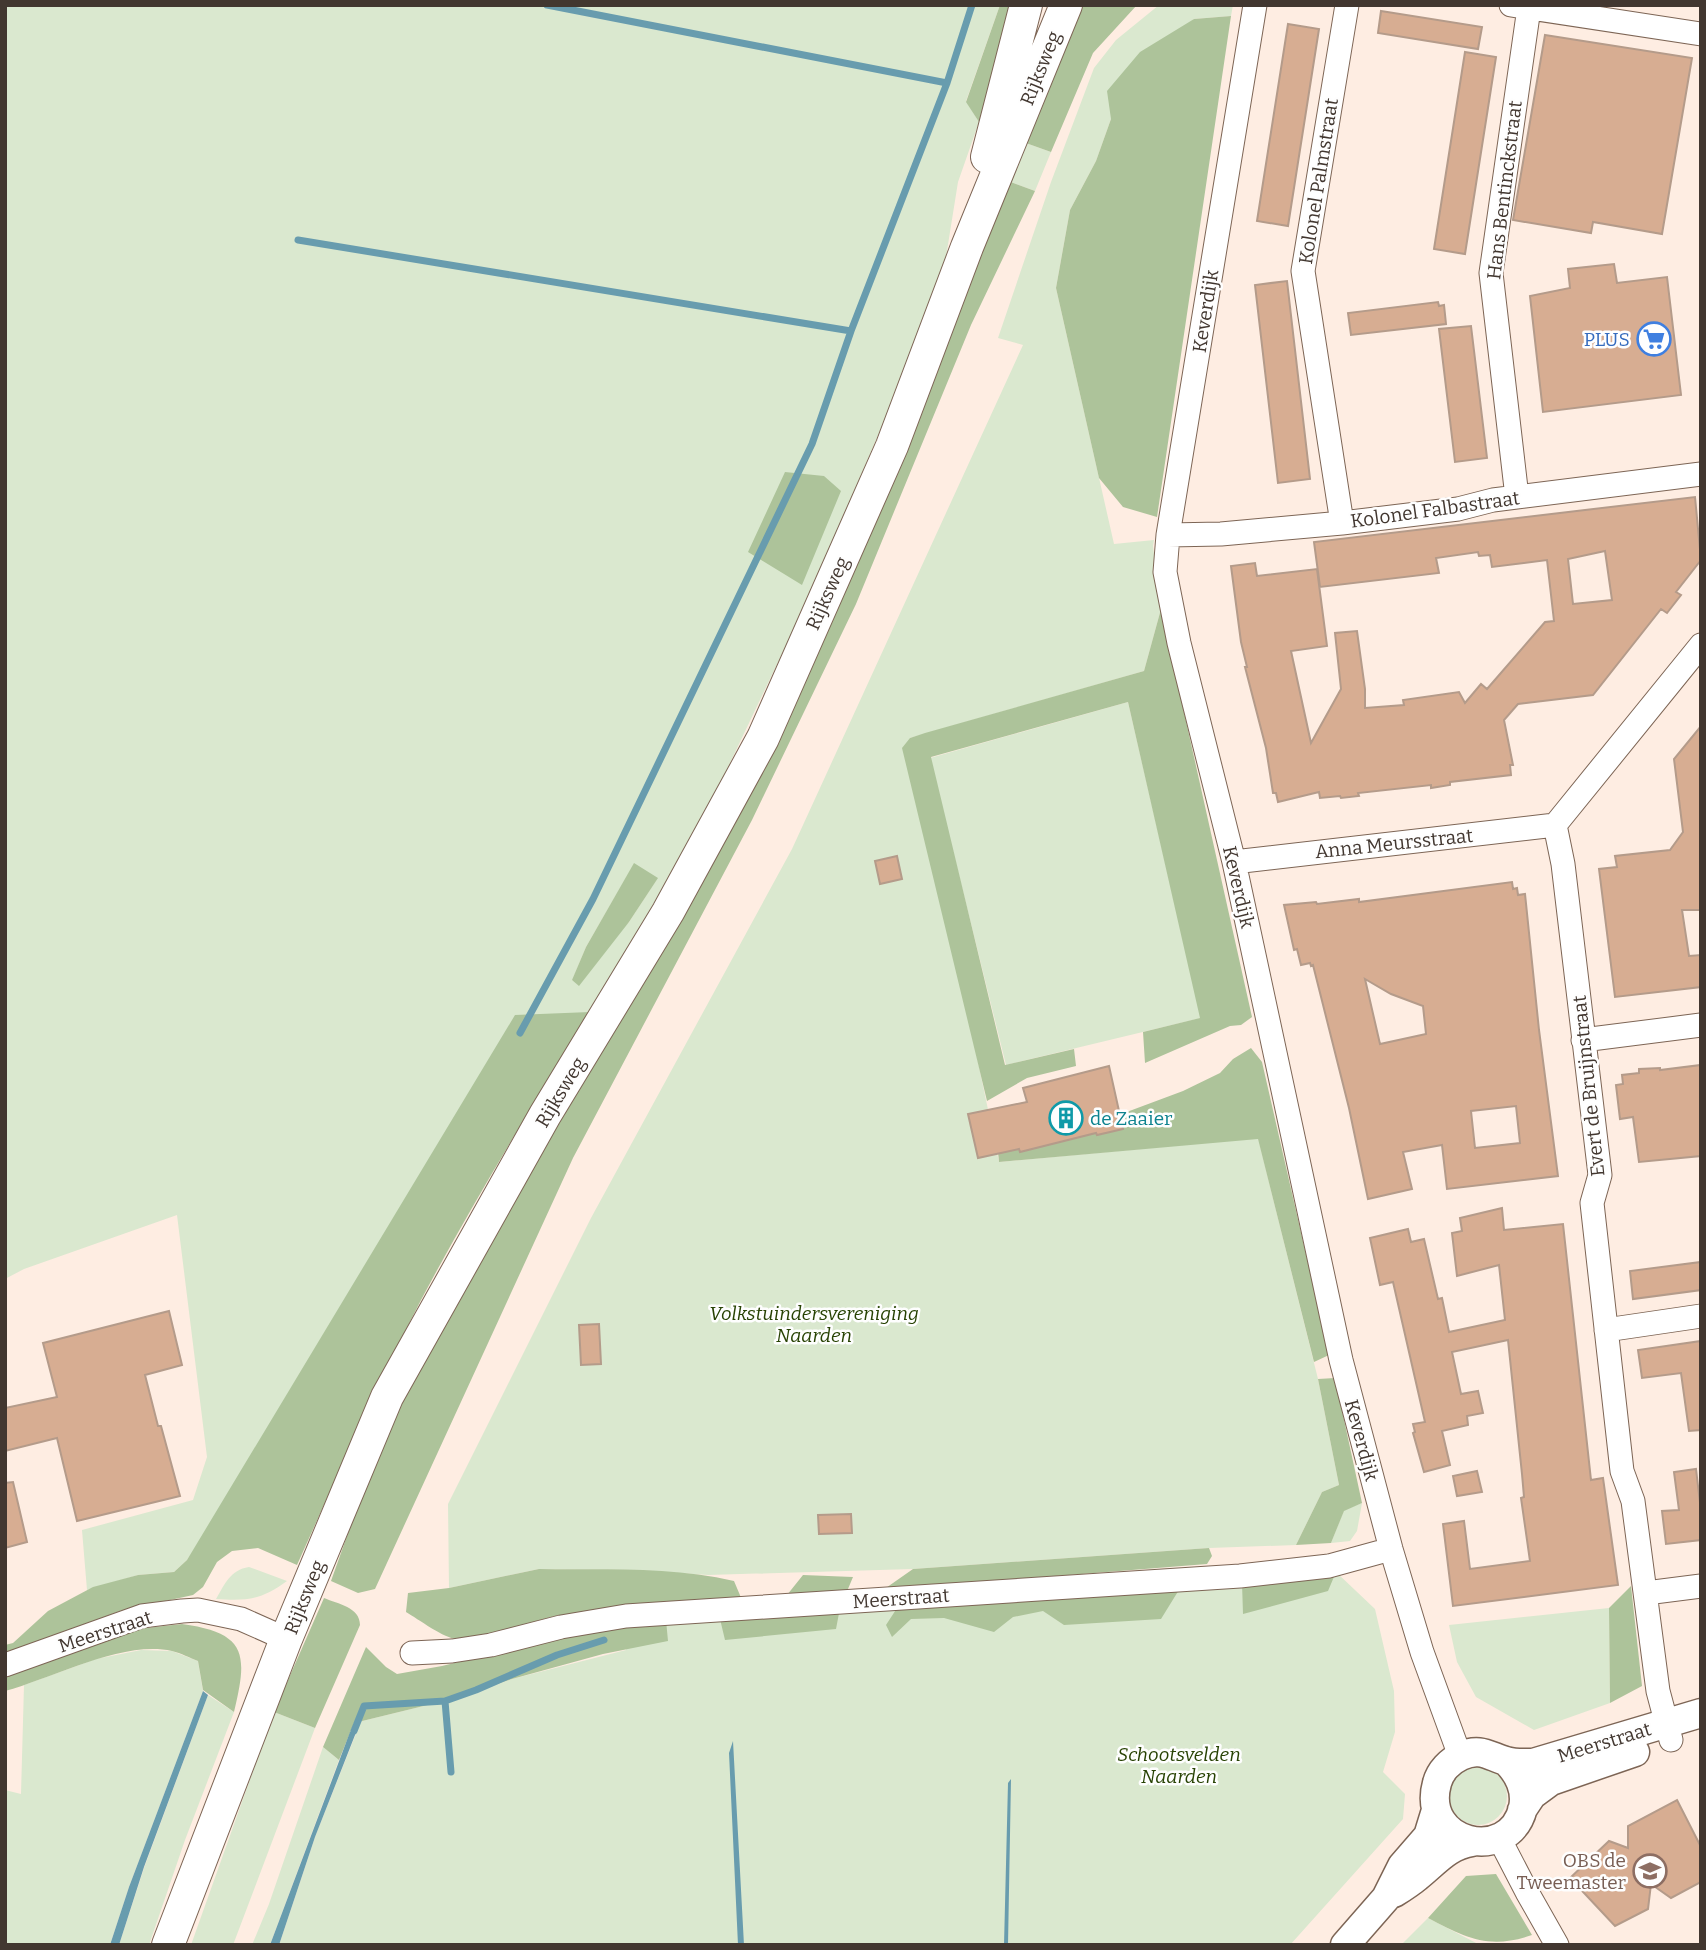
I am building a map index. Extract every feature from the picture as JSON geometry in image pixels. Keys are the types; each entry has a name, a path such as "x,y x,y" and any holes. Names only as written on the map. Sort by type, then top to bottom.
{"main road":[{"name":"Rijksweg","path":"967,247 999,106 1026,5"},
{"name":"Rijksweg","path":"168,1945 286,1639 387,1397 545,1115 668,912 762,738 892,446 967,247 1066,5"}],"street":[{"name":"Keverdijk","path":"1255,5 1168,535 1165,572 1179,643 1234,862 1341,1360 1391,1549 1422,1652 1460,1756"},
{"name":"Kolonel Palmstraat","path":"1342,523 1303,271 1347,5"},
{"path":"1520,7 1701,34"},
{"name":"Hans Bentinckstraat","path":"1517,497 1490,273 1520,7"},
{"name":"Kolonel Falbastraat","path":"1168,535 1221,534 1342,523 1458,509 1493,500 1701,474"},
{"path":"1555,825 1701,645"},
{"name":"Anna Meursstraat","path":"1234,862 1555,825"},
{"name":"Evert de Bruijnstraat","path":"1555,825 1563,864 1600,1175 1592,1203 1622,1471 1633,1501 1658,1691 1668,1732"},
{"path":"1583,1040 1701,1025"},
{"path":"1606,1330 1701,1316"},
{"name":"Meerstraat","path":"412,1653 491,1645 561,1627 626,1616 1240,1576 1329,1566 1391,1549"},
{"path":"1646,1593 1701,1586"},
{"name":"Meerstraat","path":"5,1665 142,1616 182,1611 198,1610 241,1619 286,1639"},
{"name":"Meerstraat","path":"1522,1810 1532,1795 1551,1781 1668,1732 1701,1713"},
{"name":"Meerstraat","path":"1506,1761 1521,1764 1547,1760 1668,1732 1701,1730"},
{"path":"1386,1898 1458,1844 1485,1840 1517,1821 1524,1796 1522,1783 1506,1761 1492,1754 1476,1752 1460,1756 1447,1765 1438,1778 1434,1794 1436,1810 1446,1828 1462,1839 1485,1840 1527,1892 1558,1945"},
{"path":"1345,1945 1386,1898 1402,1866 1428,1836 1436,1810"}],"green space":[{"path":"5,5 1000,5 966,101 979,122 958,182 946,257 893,400 811,593 689,849 590,1012 187,1560 174,1572 138,1575 87,1590 82,1530 193,1500 207,1457 177,1215 24,1269 5,1279","holes":["634,864 657,879 629,922 572,981 586,947"]},
{"path":"1000,5 1015,5 979,122 966,102"},
{"path":"1076,5 1137,5 1093,53 1051,152 1023,142"},
{"name":"Volkstuindersvereniging Naarden","path":"1159,5 1233,5 1231,16 1194,19 1111,119 1096,161 1070,210 1056,288 1114,544 1154,540 1161,609 1144,671 910,738 999,1162 1258,1138 1318,1379 1339,1485 1322,1492 1296,1545 1209,1548 913,1569 708,1575 634,1570 539,1569 449,1588 448,1504 591,1218 792,849 1023,345 998,338 1051,182 1094,68 1116,40"},
{"path":"1231,16 1157,517 1123,507 1099,478 1056,288 1070,210 1096,161 1111,119 1107,91 1140,52 1194,19"},
{"path":"1023,142 1051,152 1035,191 1008,181"},
{"path":"1008,181 1035,191 971,325 856,604 752,820 573,1158 375,1589 358,1593 331,1581 373,1463 403,1391 687,897"},
{"path":"785,472 824,476 841,491 802,585 748,552"},
{"path":"1161,609 1252,1017 1241,1025 1230,1026 1145,1063 1143,1032 1200,1018 1128,702 931,757 1005,1065 1074,1049 1076,1066 1027,1078 987,1101 902,748 910,738 925,733 1144,671"},
{"path":"1128,702 1201,1018 1006,1065 930,758"},
{"path":"634,863 658,878 629,922 579,986 572,980 586,947"},
{"path":"590,1012 503,1155 421,1300 297,1565 258,1548 232,1551 217,1562 203,1587 193,1595 120,1611 5,1654 5,1645 13,1643 48,1611 93,1587 138,1575 174,1572 187,1560 515,1015"},
{"path":"1251,1048 1262,1062 1329,1355 1314,1362 1258,1139 999,1162 998,1152 1116,1116 1183,1091 1220,1073 1233,1059"},
{"path":"1335,1378 1362,1503 1344,1511 1331,1543 1296,1545 1322,1492 1339,1485 1318,1379"},
{"path":"1362,1503 1357,1531 1350,1541 1331,1543 1344,1510"},
{"path":"1209,1548 1212,1556 1207,1564 883,1590 913,1569"},
{"path":"249,1567 287,1581 261,1596 237,1600 216,1599 233,1574"},
{"path":"539,1569 637,1570 710,1576 734,1581 742,1600 651,1605 561,1615 470,1639 452,1638 406,1612 408,1593 449,1588"},
{"name":"Schootsvelden Naarden","path":"1336,1572 1375,1609 1394,1691 1395,1732 1383,1772 1405,1794 1403,1819 1290,1945 279,1945 315,1837 357,1731 350,1732 354,1723 626,1650 621,1625"},
{"path":"1336,1572 1328,1591 1243,1614 1242,1583"},
{"path":"803,1575 853,1577 840,1608 836,1629 725,1640 720,1619 787,1595"},
{"path":"1182,1585 1161,1619 1064,1625 1043,1611 1013,1617 994,1632 944,1618 911,1619 892,1637 886,1625 899,1605"},
{"path":"1631,1586 1642,1686 1610,1703 1609,1608"},
{"path":"324,1598 352,1610 360,1625 315,1728 274,1712"},
{"path":"1609,1608 1610,1703 1534,1730 1476,1697 1457,1662 1449,1625"},
{"path":"666,1620 668,1641 603,1654 440,1702 354,1723 339,1760 323,1747 366,1647 397,1674 442,1666 585,1631"},
{"path":"182,1624 220,1633 238,1650 241,1675 234,1712 203,1690 198,1661 175,1652 152,1649 110,1655 5,1691 5,1673 137,1629"},
{"path":"141,1650 172,1651 198,1661 203,1691 110,1945 5,1945 5,1790 21,1794 24,1685 96,1659"},
{"path":"208,1695 234,1712 185,1840 149,1945 119,1945 144,1868"},
{"path":"274,1712 315,1728 233,1945 191,1945"},
{"path":"323,1747 339,1760 270,1945 252,1945 269,1904"},
{"path":"1478,1767 1489,1769 1502,1780 1507,1796 1505,1807 1494,1820 1478,1825 1467,1823 1454,1812 1449,1796 1451,1785 1462,1772"},
{"path":"1496,1874 1532,1935 1503,1941 1478,1940 1428,1918 1466,1876"},
{"path":"1428,1918 1480,1945 1401,1945"}],"water":[{"path":"203,1691 208,1695 144,1867 119,1945 110,1945 129,1887"},
{"path":"357,1730 315,1837 279,1945 270,1945 350,1732"},
{"path":"733,1741 744,1945 738,1945 729,1753"},
{"path":"1011,1779 1008,1945 1004,1945 1008,1783"}],"building":[{"path":"1381,11 1482,27 1478,49 1378,33"},
{"path":"1288,24 1319,29 1288,226 1257,221"},
{"path":"1545,35 1692,58 1662,234 1593,222 1591,233 1513,220"},
{"path":"1465,52 1496,57 1465,254 1434,249"},
{"path":"1614,264 1617,283 1667,277 1681,395 1543,412 1530,296 1570,288 1568,269"},
{"path":"1287,281 1310,479 1278,483 1255,285"},
{"path":"1438,302 1439,306 1444,305 1446,324 1351,335 1348,313"},
{"path":"1471,326 1487,458 1455,462 1439,329"},
{"path":"1695,497 1701,560 1676,592 1681,595 1667,613 1661,609 1593,695 1518,704 1504,720 1513,765 1510,765 1511,775 1450,782 1450,785 1431,788 1431,785 1358,793 1359,796 1341,798 1320,798 1319,792 1278,802 1276,793 1273,793 1266,748 1245,667 1231,566 1255,563 1257,576 1317,569 1327,646 1291,651 1311,743 1341,689 1335,633 1357,631 1365,708 1404,705 1403,700 1459,692 1465,703 1481,684 1487,689 1545,622 1554,621 1547,560 1492,567 1490,555 1479,556 1478,552 1436,558 1439,573 1320,587 1314,542","holes":["1605,551 1612,600 1573,604 1568,559"]},
{"path":"1701,726 1701,910 1682,910 1689,956 1701,955 1701,987 1615,997 1599,869 1617,867 1615,856 1670,850 1683,832 1674,759"},
{"path":"897,856 902,879 880,884 875,861"},
{"path":"1512,882 1518,895 1525,894 1558,1176 1447,1189 1442,1145 1403,1152 1412,1189 1368,1199 1349,1108 1313,965 1301,965 1297,949 1294,950 1284,905 1359,899 1359,902","holes":["1365,979 1391,994 1423,1006 1426,1034 1380,1044","1516,1106 1520,1143 1475,1148 1471,1111"]},
{"path":"1701,1065 1701,1156 1639,1162 1633,1117 1620,1119 1616,1085 1623,1084 1622,1075 1639,1073 1639,1069 1660,1070"},
{"name":"de Zaaier","path":"1109,1066 1123,1129 1020,1152 1019,1149 978,1158 968,1114 1027,1102 1023,1088"},
{"path":"1502,1208 1504,1230 1563,1224 1591,1480 1603,1478 1618,1585 1453,1606 1443,1524 1464,1521 1470,1569 1530,1561 1521,1498 1524,1497 1508,1340 1452,1352 1461,1394 1478,1391 1483,1413 1467,1416 1468,1425 1442,1431 1450,1465 1424,1472 1413,1424 1425,1422 1393,1282 1380,1285 1370,1238 1408,1229 1411,1242 1424,1239 1449,1332 1505,1320 1499,1265 1457,1276 1452,1233 1462,1231 1460,1218"},
{"path":"1701,1262 1701,1290 1633,1299 1630,1271"},
{"path":"169,1311 182,1365 145,1375 180,1496 77,1521 57,1438 5,1451 5,1408 57,1397 43,1343"},
{"path":"599,1324 601,1364 581,1365 579,1325"},
{"path":"1701,1341 1701,1430 1689,1431 1681,1373 1642,1378 1638,1350"},
{"path":"1696,1469 1701,1540 1666,1544 1662,1511 1679,1510 1674,1472"},
{"path":"1477,1471 1482,1492 1457,1496 1453,1476"},
{"path":"13,1482 27,1542 5,1548 5,1483"},
{"path":"851,1514 852,1533 819,1534 818,1515"},
{"path":"1677,1800 1701,1847 1701,1882 1671,1898 1651,1884 1648,1909 1615,1926 1570,1878 1609,1841 1628,1848 1628,1826"}],"waterway":[{"path":"547,5 947,83"},
{"path":"851,331 947,83 972,5"},
{"path":"298,240 851,331 812,444 593,899 520,1033"},
{"path":"354,1731 364,1706 445,1701 557,1655 604,1640"},
{"path":"445,1701 451,1772"}],"place":[{"name":"PLUS","path":"1654,339"},
{"name":"de Zaaier","path":"1066,1118"},
{"name":"OBS de Tweemaster","path":"1650,1871"}]}
